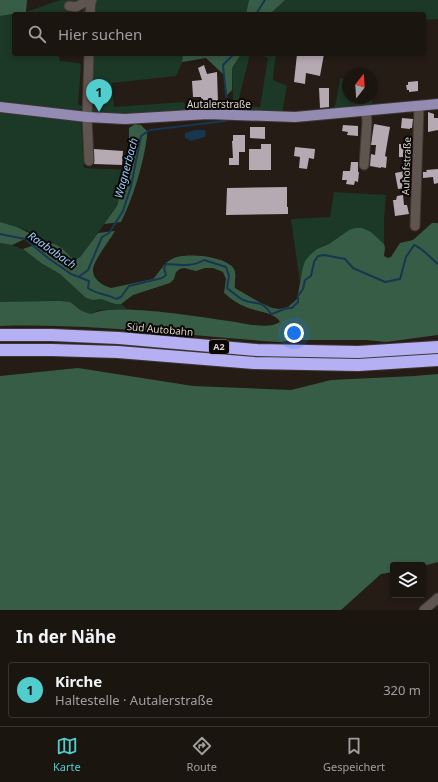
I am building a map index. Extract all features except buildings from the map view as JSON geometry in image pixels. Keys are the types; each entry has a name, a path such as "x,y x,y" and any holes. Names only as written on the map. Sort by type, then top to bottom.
{"highway":[{"name":"Süd Autobahn","path":"0,335 52,335 119,338 262,350 358,352 438,347"},
{"name":"A2","path":"0,350 111,352 254,363 358,365 438,360"}],"main road":[{"name":"Autalerstraße","path":"0,107 87,117 125,119 225,114 295,117 438,104"}],"street":[{"path":"69,6 76,6 87,1 92,1 90,12"},
{"path":"89,56 87,117 89,161"},
{"name":"Auhofstraße","path":"415,226 419,106"},
{"path":"364,165 367,122 366,110"},
{"path":"424,610 438,598"}],"green space":[{"path":"0,0 27,0 26,12 12,12 12,14 0,16"},
{"path":"60,0 80,0 67,4 65,9 66,11 72,12 26,12"},
{"path":"249,0 246,12 94,12 97,1"},
{"path":"249,0 285,0 272,12 246,12"},
{"path":"285,0 438,0 438,19 426,20 426,12 272,12"},
{"path":"86,3 88,12 81,12 83,11 84,4"},
{"path":"12,14 12,56 59,56 60,61 79,63 81,65 78,104 83,107 82,109 76,111 0,101 0,16"},
{"path":"92,56 183,56 182,62 176,76 112,83 114,107 184,102 187,112 121,114 92,111 90,105"},
{"path":"183,56 240,56 232,68 232,90 227,95 224,75 206,58 182,62"},
{"path":"240,56 250,56 237,106 233,101 232,68"},
{"path":"262,56 276,56 273,80 287,86 282,113 240,110 239,106 260,107 268,58"},
{"path":"340,78 342,78 342,104 372,105 334,109"},
{"path":"0,111 81,121 84,168 126,170 117,206 81,256 76,260 70,258 59,246 44,241 28,231 0,222"},
{"path":"135,124 141,125 147,131 145,148 137,180 130,202 121,222 104,224 117,206 129,155 129,128"},
{"path":"334,192 386,195 384,244 371,232 349,230 329,244 317,249 305,261 300,283 291,219 330,217"},
{"path":"0,222 17,227 33,235 12,245 0,243"},
{"path":"432,223 438,224 438,335 386,342 366,340 298,340 280,342 70,326 0,326 0,302 60,301 70,302 82,311 91,314 118,309 179,314 262,326 269,326 280,322 270,314 243,306 224,293 226,279 223,272 213,268 205,268 196,271 184,268 180,269 176,272 174,279 170,283 133,295 121,304 115,304 101,299 93,300 86,298 60,274 41,263 23,249 39,244 49,243 59,246 76,260 81,256 98,233 115,231 99,255 93,269 96,279 105,286 111,288 153,279 164,265 172,259 186,256 205,256 223,261 234,269 235,288 259,302 272,308 279,309 288,307 297,299 303,267 305,261 310,255 317,249 329,244 349,230 362,228 371,232 384,244 384,256 388,258 391,257 400,243 413,240"},
{"path":"0,243 23,249 41,263 60,274 86,298 93,300 101,299 115,304 121,304 127,309 98,310 91,314 82,311 76,306 25,302 0,302"},
{"path":"78,368 193,386 291,390 331,380 438,374 438,562 426,565 426,562 390,562 390,572 381,574 341,610 0,610 0,376"}],"water":[{"path":"195,130 204,130 206,132 205,137 191,141 185,138 185,133"}],"waterway":[{"name":"Wagnerbach","path":"257,12 265,0"},
{"name":"Wagnerbach","path":"230,111 230,103 226,96 223,65 232,56"},
{"name":"Wagnerbach","path":"80,276 88,270 102,237 109,233 123,211 131,186 141,136 150,130 225,121 229,119"},
{"name":"Raababach","path":"0,234 25,239 71,274 89,281 88,288 94,292 116,299 121,297 129,286 162,278 166,275 164,268 166,264 191,265 204,260 226,267 229,276 227,288 243,300 261,304 271,314 284,309 292,308 298,302 298,296 303,289 305,280 311,276 314,262 318,256 324,255 345,259 353,268 385,282 400,279 406,257 414,245 424,251 438,264"}],"place":[{"name":"Kirche","path":"99,112"}]}
